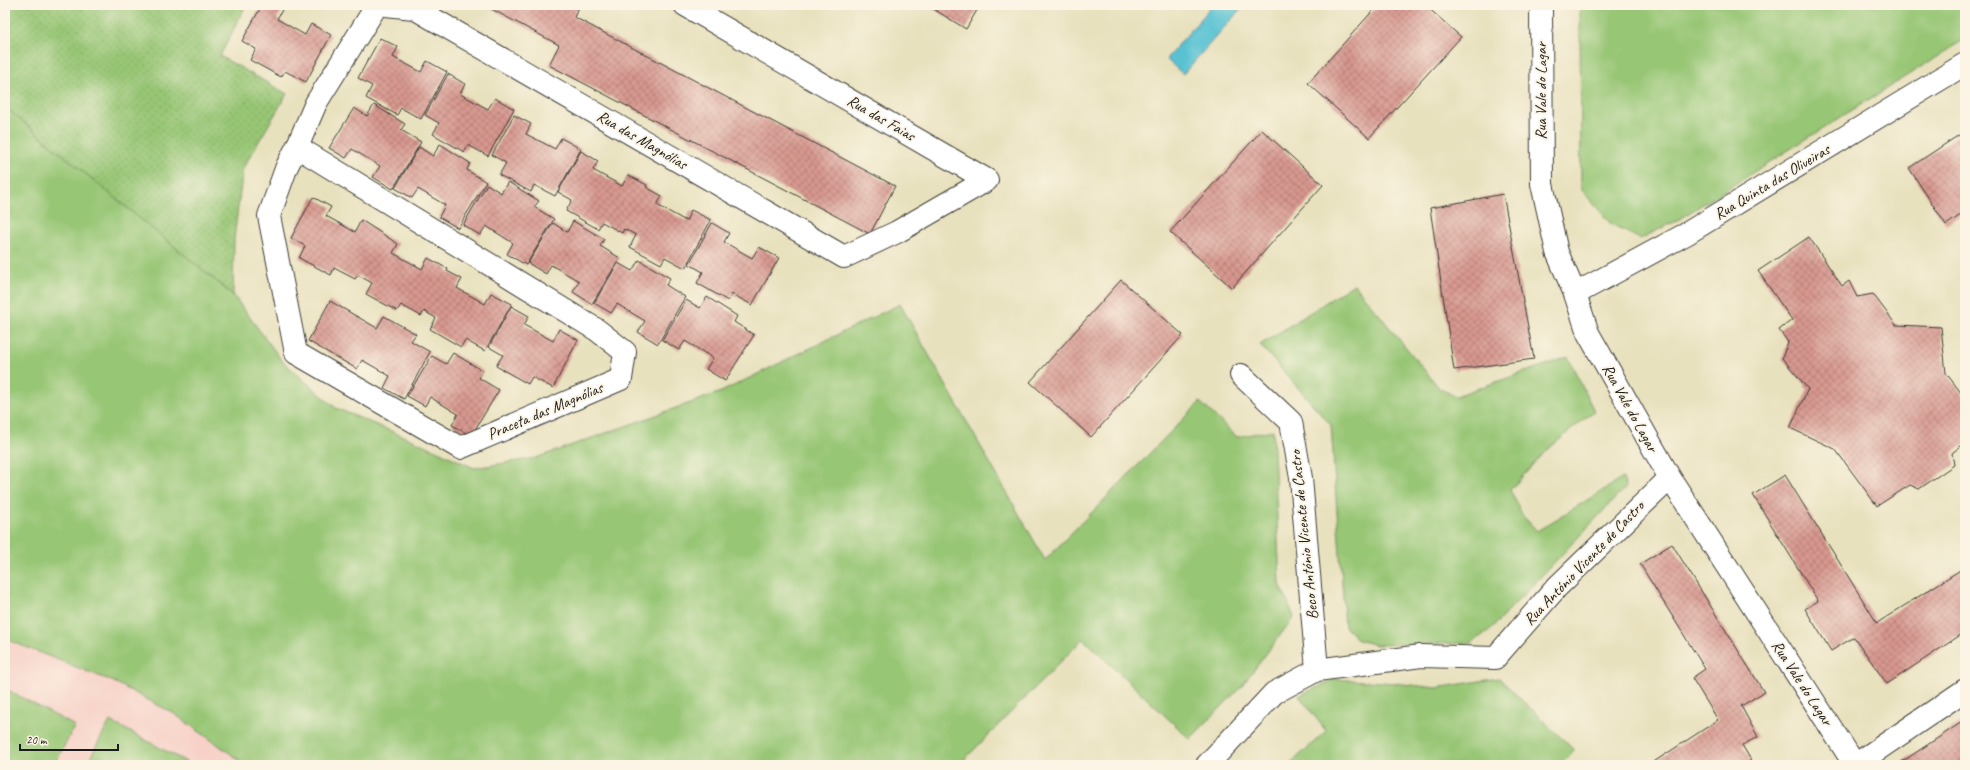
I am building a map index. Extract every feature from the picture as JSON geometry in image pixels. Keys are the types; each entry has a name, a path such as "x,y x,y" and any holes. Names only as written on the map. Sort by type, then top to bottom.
{"street":[{"path":"297,146 316,103 377,5"},
{"name":"Rua das Magnólias","path":"386,5 414,8 844,257 897,232"},
{"name":"Rua das Faias","path":"685,5 987,180 897,232"},
{"name":"Rua Vale do Lagar","path":"1541,5 1542,184 1557,252 1575,294 1588,333 1670,478 1855,765"},
{"name":"Rua Quinta das Oliveiras","path":"1575,294 1686,234 1965,64"},
{"name":"Praceta das Magnólias","path":"297,146 597,330 625,352 621,379 460,448 296,354 269,216 287,166 297,146"},
{"name":"Beco António Vicente de Castro","path":"1241,375 1291,422 1302,478 1317,670"},
{"name":"Rua António Vicente de Castro","path":"1207,765 1274,693 1317,670 1421,656 1495,658 1557,587 1670,478"},
{"path":"1855,765 1965,690"}],"shaded area":[{"path":"5,639 114,682 173,713 238,759 242,765 5,765"}],"green space":[{"path":"5,5 246,5 220,56 287,94 243,168 234,239 233,295 5,107"},
{"path":"1580,5 1965,5 1965,39 1676,221 1640,239 1611,224 1581,189"},
{"path":"5,107 233,295 283,362 336,408 436,450 474,468 536,458 721,392 900,304 1045,560 1200,402 1237,437 1273,430 1280,584 1294,617 1241,687 1190,739 1083,639 959,765 242,765 238,759 173,713 114,682 5,639"},
{"path":"1354,284 1440,389 1456,396 1568,357 1594,411 1547,450 1510,490 1523,516 1537,531 1623,478 1626,487 1491,629 1471,643 1376,645 1358,640 1345,627 1331,425 1260,345"},
{"path":"1499,678 1574,750 1561,765 1289,765 1326,731 1299,696 1334,679 1395,683 1436,688"},
{"path":"6,689 75,726 54,765 5,765"},
{"path":"110,721 192,765 86,765"}],"water":[{"path":"1213,5 1244,5 1183,74 1166,59"}],"building":[{"path":"262,5 274,5 282,10 277,19 305,35 311,24 331,35 306,82 285,71 281,77 250,60 256,49 242,41"},
{"path":"484,5 580,5 574,17 895,186 870,234 549,65 559,45"},
{"path":"927,5 980,5 966,29"},
{"path":"1378,5 1425,5 1461,37 1369,138 1308,83"},
{"path":"380,38 398,47 393,57 421,72 427,61 447,72 421,119 401,108 397,115 366,98 372,86 358,78"},
{"path":"448,74 465,84 460,94 488,109 495,98 514,109 488,156 468,145 464,152 433,134 439,123 425,115"},
{"path":"374,105 405,124 401,130 421,142 393,189 373,177 380,166 352,149 346,158 329,148 354,108 367,116"},
{"path":"514,115 531,124 526,134 555,149 561,138 581,149 555,196 534,185 531,192 499,175 506,163 492,155"},
{"path":"1262,130 1323,185 1232,288 1170,232"},
{"path":"1965,131 1965,212 1946,225 1909,168"},
{"path":"440,144 470,163 467,170 486,182 458,228 439,217 445,205 418,189 412,198 395,188 419,147 433,156"},
{"path":"581,151 598,161 593,170 622,186 628,175 647,185 646,187 662,196 657,205 686,221 691,210 711,220 685,268 665,257 661,264 630,247 636,235 624,229 622,233 602,222 598,229 566,211 572,200 558,192"},
{"path":"508,182 539,201 534,207 554,219 526,265 507,254 513,243 486,226 480,235 463,225 487,184 501,193"},
{"path":"1503,194 1534,359 1454,370 1430,208"},
{"path":"313,197 331,207 326,216 355,232 361,220 398,244 393,253 422,269 428,258 448,269 447,271 462,279 457,288 485,304 491,293 512,304 485,351 465,340 461,347 430,329 436,318 424,311 421,316 401,305 397,311 366,294 372,283 358,275 355,279 334,268 331,275 299,258 305,246 291,238"},
{"path":"573,221 604,239 600,246 620,258 592,304 573,292 579,281 551,265 546,274 528,263 553,223 567,232"},
{"path":"712,223 729,233 724,242 752,258 759,247 779,258 752,305 732,294 728,301 697,283 703,272 689,264"},
{"path":"1809,237 1842,286 1849,281 1857,297 1873,294 1896,325 1941,327 1946,373 1965,398 1965,443 1952,453 1954,465 1919,489 1910,485 1877,506 1835,449 1790,428 1808,389 1782,358 1788,342 1779,330 1792,320 1758,271"},
{"path":"639,260 670,278 666,285 685,297 658,344 638,332 645,321 617,304 611,313 594,303 618,263 632,271"},
{"path":"1121,280 1183,335 1091,437 1030,382"},
{"path":"707,297 737,316 734,322 754,335 725,381 706,369 713,358 685,341 679,350 662,340 686,300 700,308"},
{"path":"330,301 377,328 384,316 416,334 411,341 430,352 404,399 384,388 390,376 362,360 357,369 308,341"},
{"path":"511,306 529,316 524,325 553,341 559,329 578,340 553,388 532,377 528,384 496,366 503,355 489,347"},
{"path":"453,353 483,371 479,378 499,390 471,436 452,425 458,414 430,397 425,406 407,396 432,356 446,364"},
{"path":"1785,475 1877,623 1965,567 1965,632 1887,684 1854,637 1831,651 1805,609 1818,601 1753,495"},
{"path":"1672,544 1764,692 1741,706 1758,737 1742,745 1751,760 1743,765 1649,765 1718,720 1692,678 1705,669 1640,564"},
{"path":"1965,720 1965,765 1902,765 1900,763"}]}
